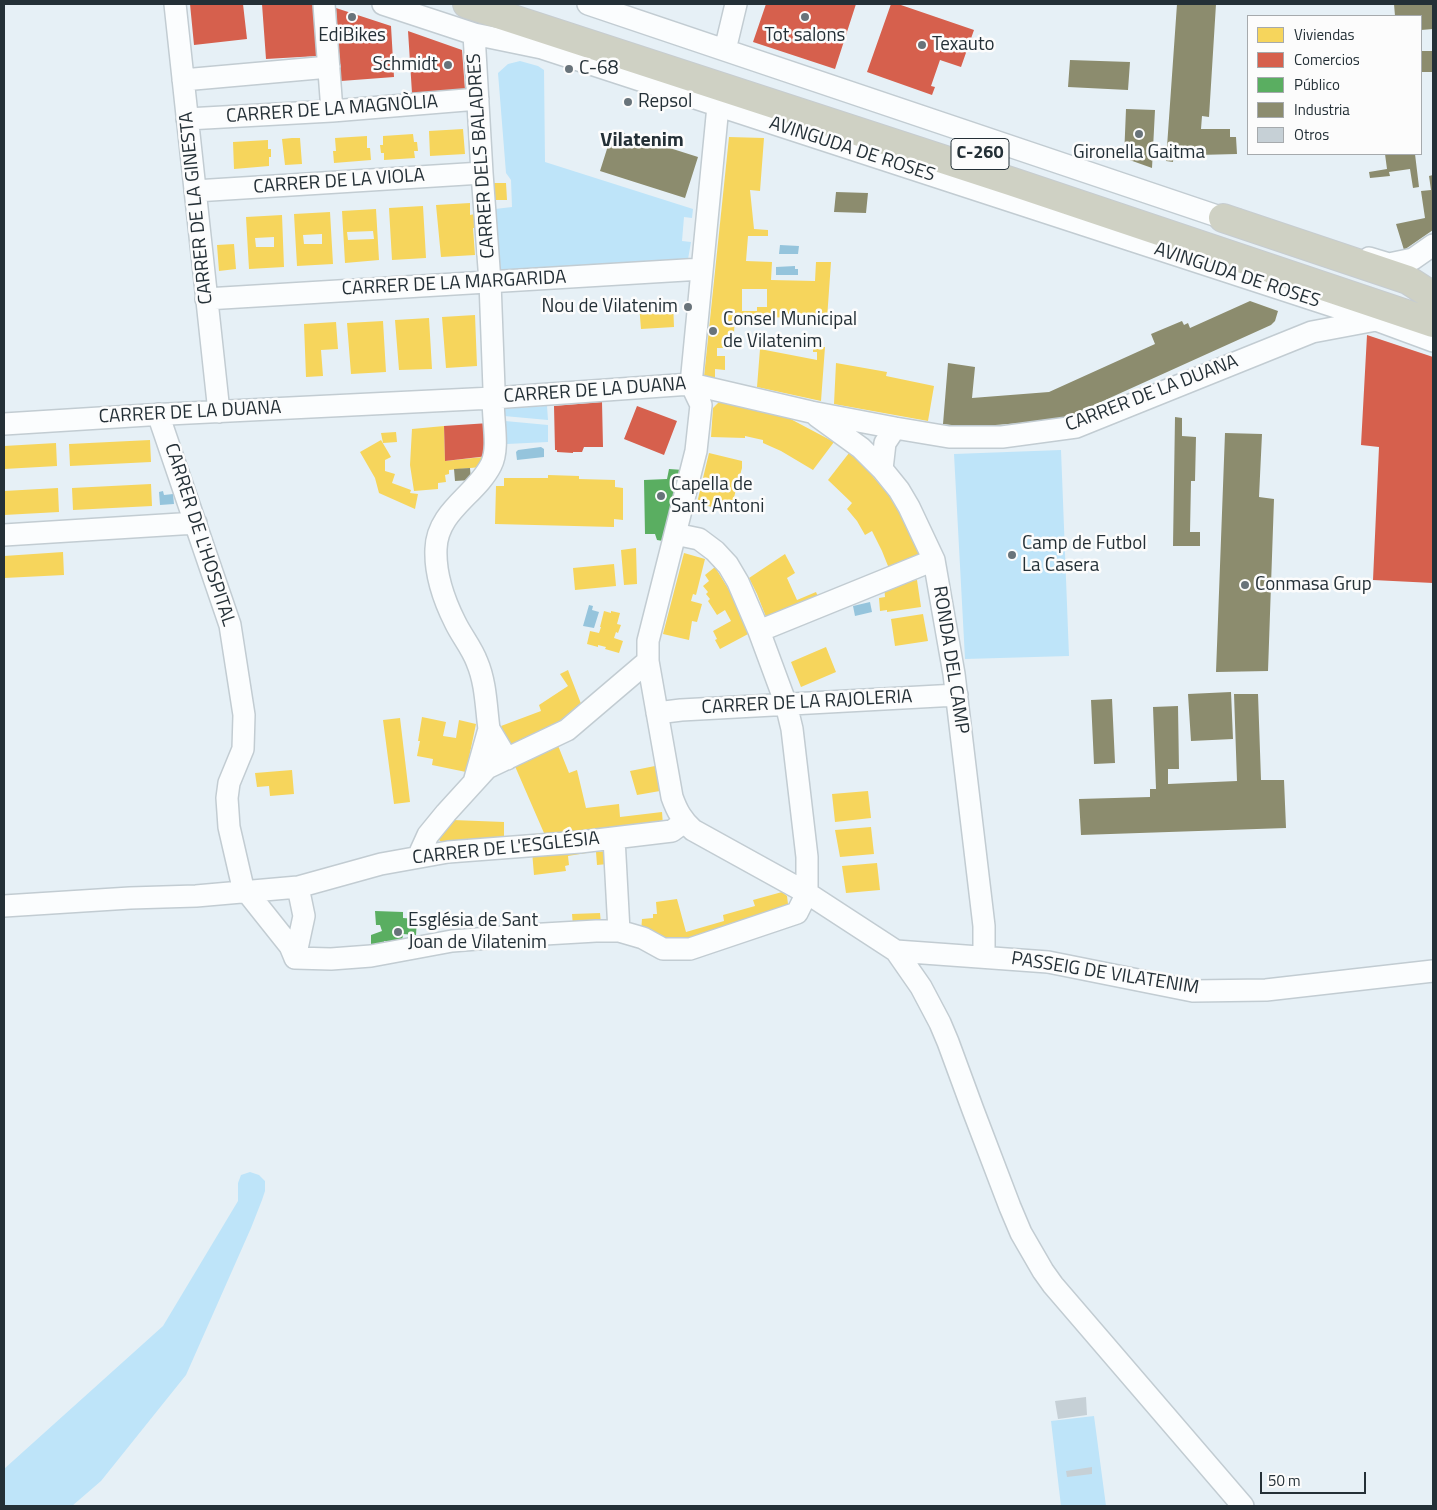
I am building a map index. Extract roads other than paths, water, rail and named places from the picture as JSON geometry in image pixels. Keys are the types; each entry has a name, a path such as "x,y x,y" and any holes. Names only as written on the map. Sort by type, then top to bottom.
{"highway":[{"name":"C-260","path":"467,4 1425,314"},
{"name":"C-260","path":"526,4 1425,314"},
{"path":"1222,218 1408,280 1433,296"},
{"path":"1321,303 1425,314"}],"street":[{"name":"CARRER DE LA GINESTA","path":"175,4 219,412"},
{"path":"324,4 332,111"},
{"name":"AVINGUDA DE ROSES","path":"383,4 474,34 542,48 1433,340"},
{"path":"588,4 1222,218 1261,223 1389,264 1413,258 1433,245"},
{"path":"725,50 736,4"},
{"name":"CARRER DELS BALADRES","path":"474,34 490,282 495,448 493,462 484,477 447,516 440,529 436,548 437,567 443,590 455,622 477,662 484,685 489,729"},
{"path":"183,80 329,66"},
{"name":"CARRER DE LA MAGNÒLIA","path":"187,119 478,100"},
{"path":"718,106 691,384 701,405 696,451 648,641 648,661 672,797 676,809 684,822 693,830 807,893 896,951 921,987 948,1042 1010,1207 1021,1233 1043,1271 1243,1506"},
{"name":"CARRER DE LA VIOLA","path":"195,191 482,173"},
{"name":"CARRER DE LA MARGARIDA","path":"206,299 702,269"},
{"path":"1312,332 1321,303"},
{"name":"CARRER DE LA DUANA","path":"4,424 158,414 493,398 691,384 811,412 896,428 949,437 1002,437 1076,427 1312,332 1376,320"},
{"name":"RONDA DEL CAMP","path":"811,412 861,448 882,469 899,490 909,507 934,560 957,695 984,926 984,957"},
{"name":"CARRER DE L'HOSPITAL","path":"158,414 230,625 244,716 243,749 229,782 229,827 246,892"},
{"path":"882,469 885,442 896,428"},
{"path":"4,535 196,523"},
{"path":"295,958 331,959 371,956 452,941 536,934 619,931 643,938 663,949 690,949 797,913 807,893 807,857 792,729 786,704 759,631 738,582 728,565 715,551 699,539 675,534"},
{"path":"759,631 934,560"},
{"path":"418,857 428,835 488,768 567,730 648,661"},
{"name":"CARRER DE LA RAJOLERIA","path":"657,713 957,695"},
{"path":"489,729 507,759"},
{"path":"473,784 489,729"},
{"name":"CARRER DE L'ESGLÉSIA","path":"4,906 246,892 298,887 381,864 418,857 448,852 580,842 672,831 684,822"},
{"path":"614,838 619,931"},
{"path":"295,958 304,916 298,887"},
{"path":"246,892 290,946 295,958"},
{"name":"PASSEIG DE VILATENIM","path":"896,951 1048,962 1193,991 1266,990 1433,971"}],"place":[{"name":"EdiBikes","path":"352,17"},
{"name":"Tot salons","path":"805,17"},
{"name":"Texauto","path":"922,45"},
{"name":"Schmidt","path":"448,65"},
{"name":"C-68","path":"569,69"},
{"name":"Repsol","path":"628,102"},
{"name":"Gironella Gaitma","path":"1139,134"},
{"name":"Nou de Vilatenim","path":"688,307"},
{"name":"Consel Municipal de Vilatenim","path":"713,331"},
{"name":"Capella de Sant Antoni","path":"661,496"},
{"name":"Camp de Futbol La Casera","path":"1012,555"},
{"name":"Conmasa Grup","path":"1245,585"},
{"name":"Església de Sant Joan de Vilatenim","path":"398,932"}],"district":[{"name":"Vilatenim","path":"642,141"}]}
